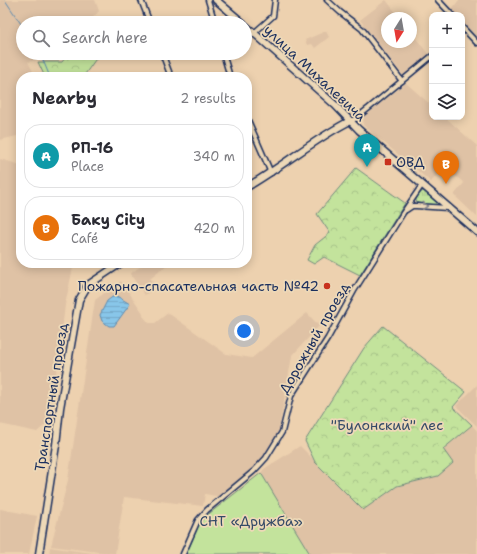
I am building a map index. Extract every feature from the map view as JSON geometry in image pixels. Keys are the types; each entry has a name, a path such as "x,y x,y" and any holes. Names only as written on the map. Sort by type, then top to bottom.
{"main road":[{"name":"улица Михалевича","path":"216,0 235,16"},
{"name":"улица Михалевича","path":"254,33 325,96 350,121 477,232"},
{"path":"252,184 271,173 334,129 350,121"},
{"name":"Транспортный проезд","path":"39,554 60,408 79,300 88,285 114,268"}],"street":[{"path":"141,0 147,16"},
{"path":"208,0 213,16"},
{"path":"254,33 273,16 275,0"},
{"path":"327,0 362,29 402,81"},
{"path":"438,0 449,12"},
{"path":"465,31 477,43"},
{"path":"350,121 355,119 429,58"},
{"path":"165,60 169,72"},
{"path":"225,60 229,72"},
{"path":"252,129 271,173"},
{"name":"Дорожный проезд","path":"183,554 198,520 207,510 254,471 266,458 282,432 291,396 328,338 354,290 422,185"},
{"path":"403,213 412,206 450,208"}],"shaded area":[{"path":"0,0 95,0 99,11 94,16 16,16 16,60 37,60 28,62 33,72 16,72 16,136 0,140"},
{"path":"386,0 395,12 381,12 381,47 360,20"},
{"path":"459,0 477,0 477,39 465,25 465,12 453,12 451,10"},
{"path":"326,31 329,37 315,48 312,44 307,45 305,40"},
{"path":"417,40 429,55 403,75 382,48 417,48"},
{"path":"406,83 429,103 429,120 448,120 477,146 477,217 454,195 464,183 451,172 456,166 450,160 431,182 363,125 364,117"},
{"path":"0,159 16,164 16,268 73,268 65,305 58,362 46,424 37,432 0,424"},
{"path":"138,268 163,268 150,279 157,286 145,295 130,274"},
{"path":"121,281 149,323 155,323 168,313 226,354 252,358 307,313 319,326 292,356 278,435 255,468 218,498 216,496 205,494 203,506 124,497 115,554 51,546 68,480 95,300"},
{"path":"477,385 477,426 456,406"},
{"path":"472,425 477,431 477,554 310,554 261,473 264,469 300,446 363,509 397,486 438,476 443,449"},
{"path":"0,509 37,516 29,554 0,554"},
{"path":"50,547 62,549 100,554 49,554"}],"green space":[{"path":"64,60 95,60 87,72 43,72 38,62 62,62"},
{"path":"356,168 405,203 360,275 324,257 314,264 307,260 315,245 330,233 317,214"},
{"path":"424,191 438,203 438,205 418,203 416,201 418,195"},
{"name":"\"Булонский\" лес","path":"383,326 466,392 453,407 472,425 443,449 453,463 438,476 397,486 363,510 315,462 305,441 364,348"},
{"name":"СНТ «Дружба»","path":"261,473 310,554 186,554 201,520"}],"water":[{"path":"115,295 130,304 114,326 109,326 102,321 100,315 107,301"}],"waterway":[{"path":"5,0 16,16"},
{"path":"43,60 48,72"}],"place":[{"name":"ОВД","path":"388,162"},
{"name":"РП-16","path":"367,167"},
{"name":"Баку City","path":"446,184"},
{"name":"Пожарно-спасательная часть №42","path":"327,286"}]}
